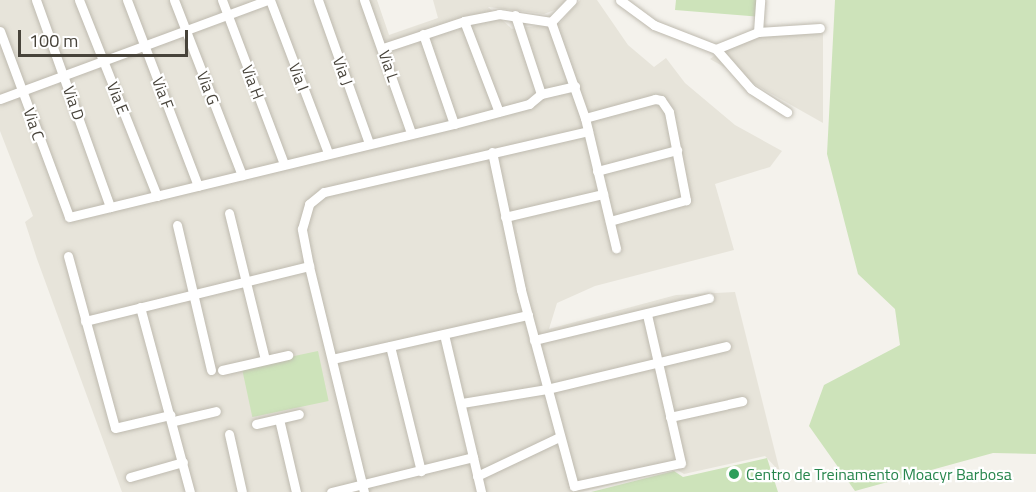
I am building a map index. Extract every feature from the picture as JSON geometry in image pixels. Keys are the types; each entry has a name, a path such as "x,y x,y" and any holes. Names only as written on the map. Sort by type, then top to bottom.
{"street":[{"name":"Via D","path":"36,0 110,207"},
{"name":"Via E","path":"79,0 157,196"},
{"name":"Via F","path":"127,0 198,186"},
{"name":"Via G","path":"174,0 242,176"},
{"name":"Via H","path":"222,0 284,164"},
{"path":"0,99 269,0"},
{"name":"Via I","path":"269,0 328,153"},
{"name":"Via J","path":"318,0 369,142"},
{"name":"Via L","path":"364,0 383,48 411,133"},
{"path":"551,22 572,0"},
{"path":"620,0 654,25 716,49 752,89 787,112"},
{"path":"758,32 760,0"},
{"path":"383,48 464,21 515,15 551,22"},
{"path":"515,15 542,94"},
{"path":"464,21 499,112"},
{"path":"551,22 585,118 616,248"},
{"path":"716,49 758,32 820,28"},
{"name":"Via C","path":"0,31 69,217 110,207"},
{"path":"423,34 454,124"},
{"path":"110,207 242,176 369,142 454,124 529,104 542,94 575,86"},
{"path":"585,118 661,100 669,112 687,193 683,202 610,221"},
{"path":"363,488 309,266 302,221 315,196 588,131"},
{"path":"597,171 677,150"},
{"path":"492,153 528,315 570,482 577,486 681,463 647,314"},
{"path":"506,217 603,194"},
{"path":"229,213 265,360"},
{"path":"177,225 211,370"},
{"path":"68,256 115,428 216,411"},
{"path":"85,321 309,266"},
{"path":"534,340 709,298"},
{"path":"140,308 172,418 190,492"},
{"path":"332,359 528,315"},
{"path":"444,334 481,492"},
{"path":"390,346 421,471"},
{"path":"462,403 547,388 726,346"},
{"path":"222,370 288,355"},
{"path":"670,417 742,400"},
{"path":"256,424 299,414"},
{"path":"279,419 297,492"},
{"path":"228,434 242,492"},
{"path":"477,476 559,437"},
{"path":"332,492 363,488 473,457"},
{"path":"130,477 183,462"}],"shaded area":[{"path":"0,0 377,0 389,35 438,18 433,0 566,0 557,9 544,14 488,7 512,29 560,23 580,0 597,0 628,45 654,67 666,58 685,83 735,125 782,151 770,167 715,184 734,250 595,286 557,303 549,329 676,295 735,292 780,472 765,456 684,474 676,469 581,492 122,492 37,259 25,222 33,216 0,131"},
{"path":"823,26 823,123 710,59 744,33"}],"green space":[{"path":"676,0 763,0 762,17 675,10"},
{"path":"835,0 1036,0 1036,454 993,453 855,491 809,426 824,385 900,345 895,309 858,274 827,154"},
{"path":"318,351 329,401 252,417 242,367"},
{"name":"Centro de Treinamento Moacyr Barbosa","path":"767,458 778,492 591,492 674,471 683,477"}],"place":[{"name":"Centro de Treinamento Moacyr Barbosa","path":"734,474"}]}
